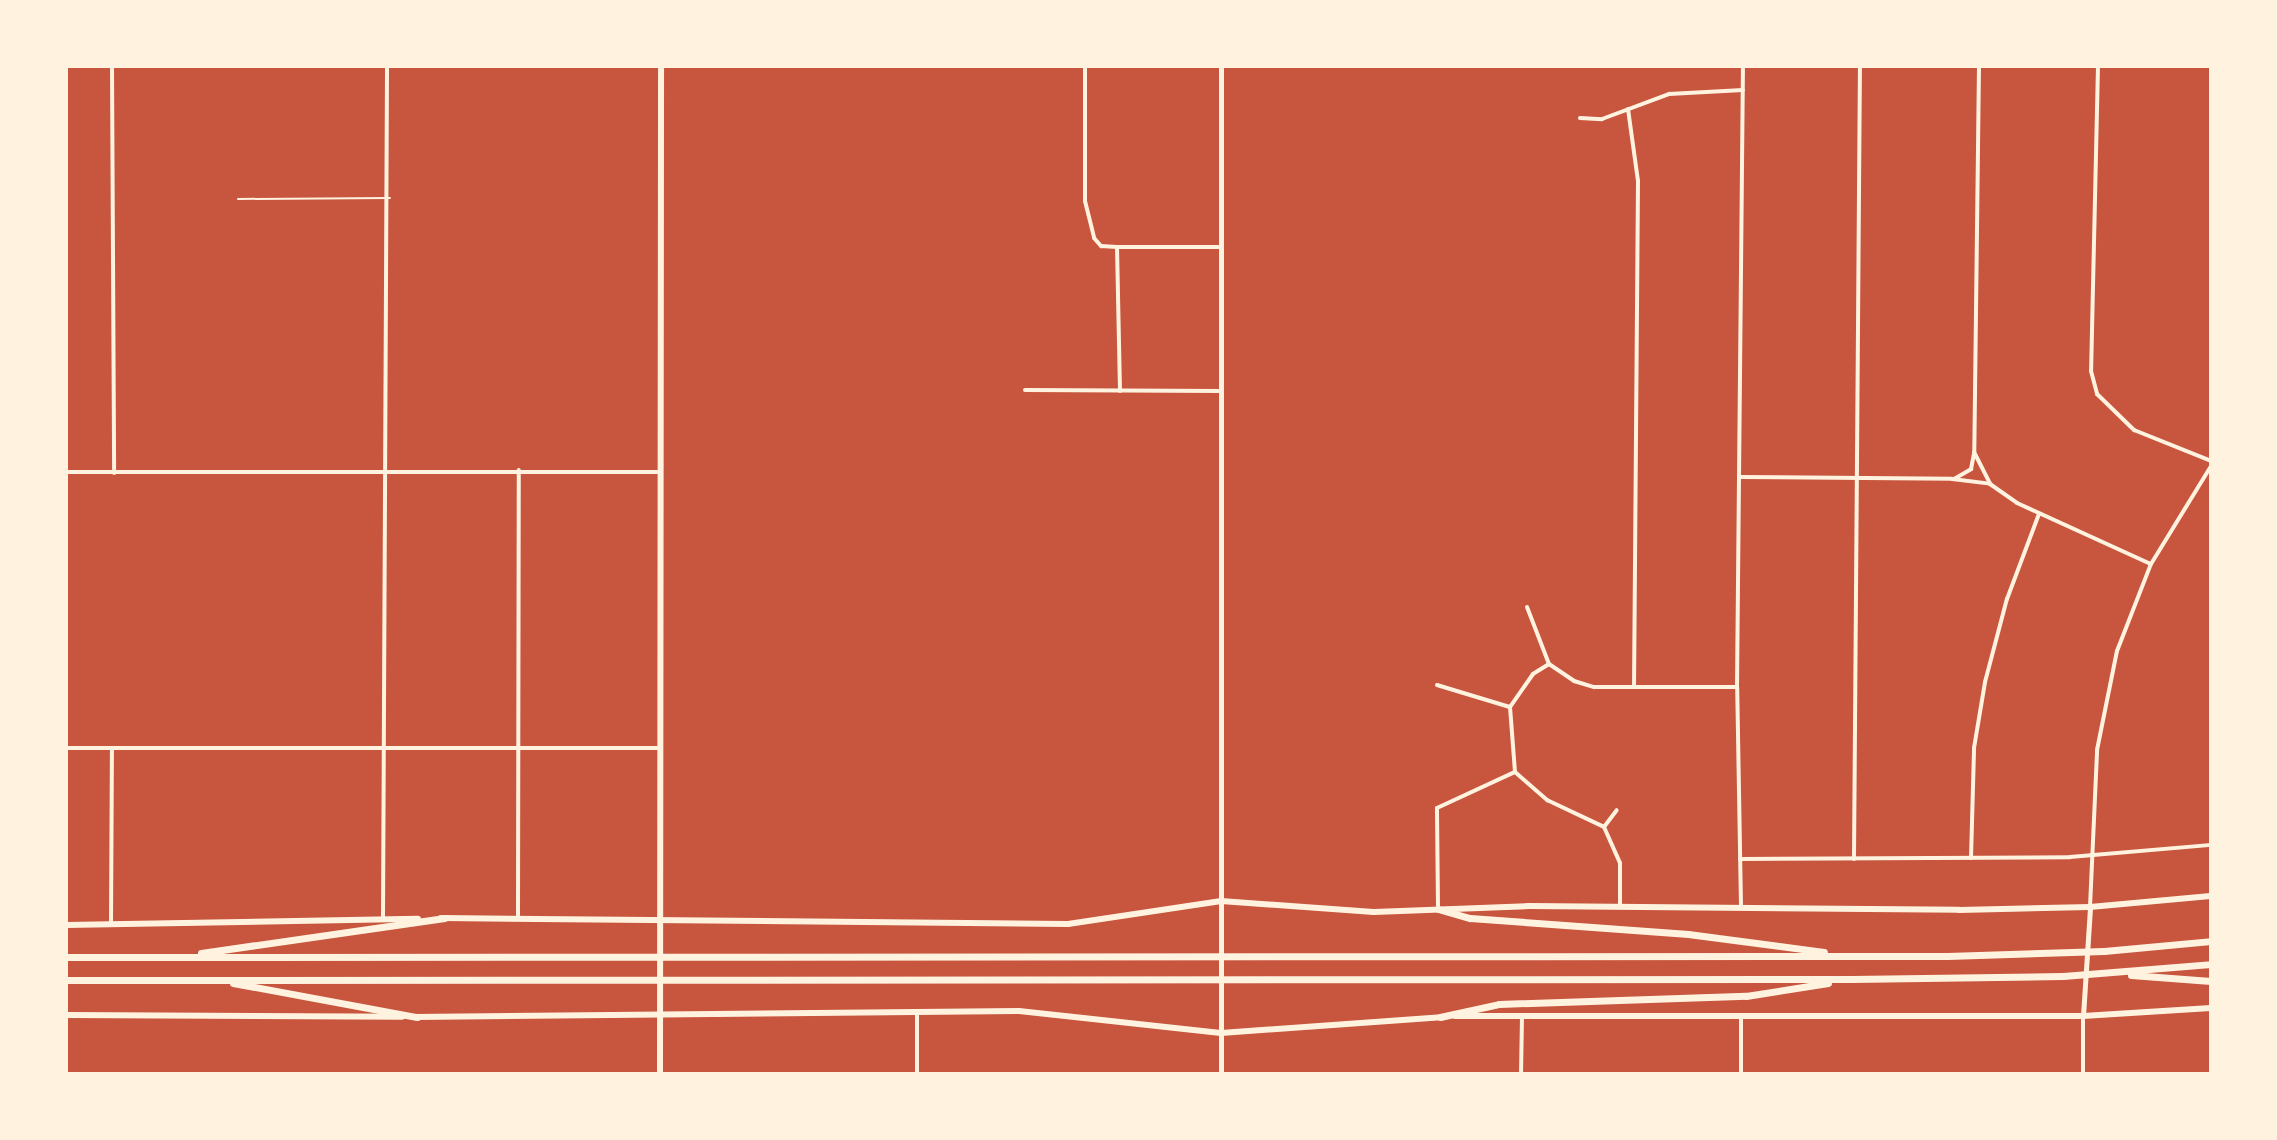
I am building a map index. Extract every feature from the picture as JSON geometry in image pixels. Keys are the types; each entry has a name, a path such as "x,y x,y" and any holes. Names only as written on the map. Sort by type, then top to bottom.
{"highway":[{"path":"1438,909 1470,918 1688,934 1854,956"},
{"path":"178,957 444,918"},
{"path":"66,957 2028,955 2211,941"},
{"path":"66,980 1851,979 2105,974 2211,964"},
{"path":"2105,974 2211,981"},
{"path":"215,979 417,1017"},
{"path":"1440,1017 1483,1005 1746,996 1851,979"}],"main road":[{"path":"660,1074 661,66"},
{"path":"66,925 444,918 1068,924 1221,901 1374,912 1741,906 2090,907 2211,896"},
{"path":"66,1015 660,1018 1054,1012 1221,1033 1522,1014 2083,1016 2211,1008"}],"street":[{"path":"112,66 114,473"},
{"path":"383,919 390,198 387,66"},
{"path":"1085,66 1087,219 1101,246 1221,247"},
{"path":"1221,66 1221,1074"},
{"path":"1741,906 1737,687 1743,66"},
{"path":"1854,859 1860,66"},
{"path":"1952,479 1971,469 1974,452 1979,66"},
{"path":"2083,1074 2096,760 2108,683 2151,564 2211,464 2134,430 2097,394 2091,371 2098,66"},
{"path":"1580,118 1602,119 1669,94 1743,90"},
{"path":"1628,109 1638,181 1634,687"},
{"path":"1117,247 1120,391"},
{"path":"1025,390 1221,391"},
{"path":"1974,452 1990,484"},
{"path":"518,918 519,470"},
{"path":"66,472 660,472"},
{"path":"1739,477 1952,479 1990,484 2039,514 2151,564"},
{"path":"1971,858 1974,748 1985,682 2007,599 2039,514"},
{"path":"1527,607 1549,664 1594,687 1737,687"},
{"path":"1549,664 1533,674 1510,707 1515,772 1547,800 1604,827 1620,863 1620,907"},
{"path":"1437,685 1510,707"},
{"path":"66,748 660,748"},
{"path":"111,925 112,748"},
{"path":"1438,909 1437,808 1515,772"},
{"path":"1604,827 1617,810"},
{"path":"1740,859 2093,855 2211,845"},
{"path":"917,1012 917,1074"},
{"path":"1521,1074 1522,1014"},
{"path":"1741,1015 1741,1074"}],"lane":[{"path":"238,199 390,198"}]}
